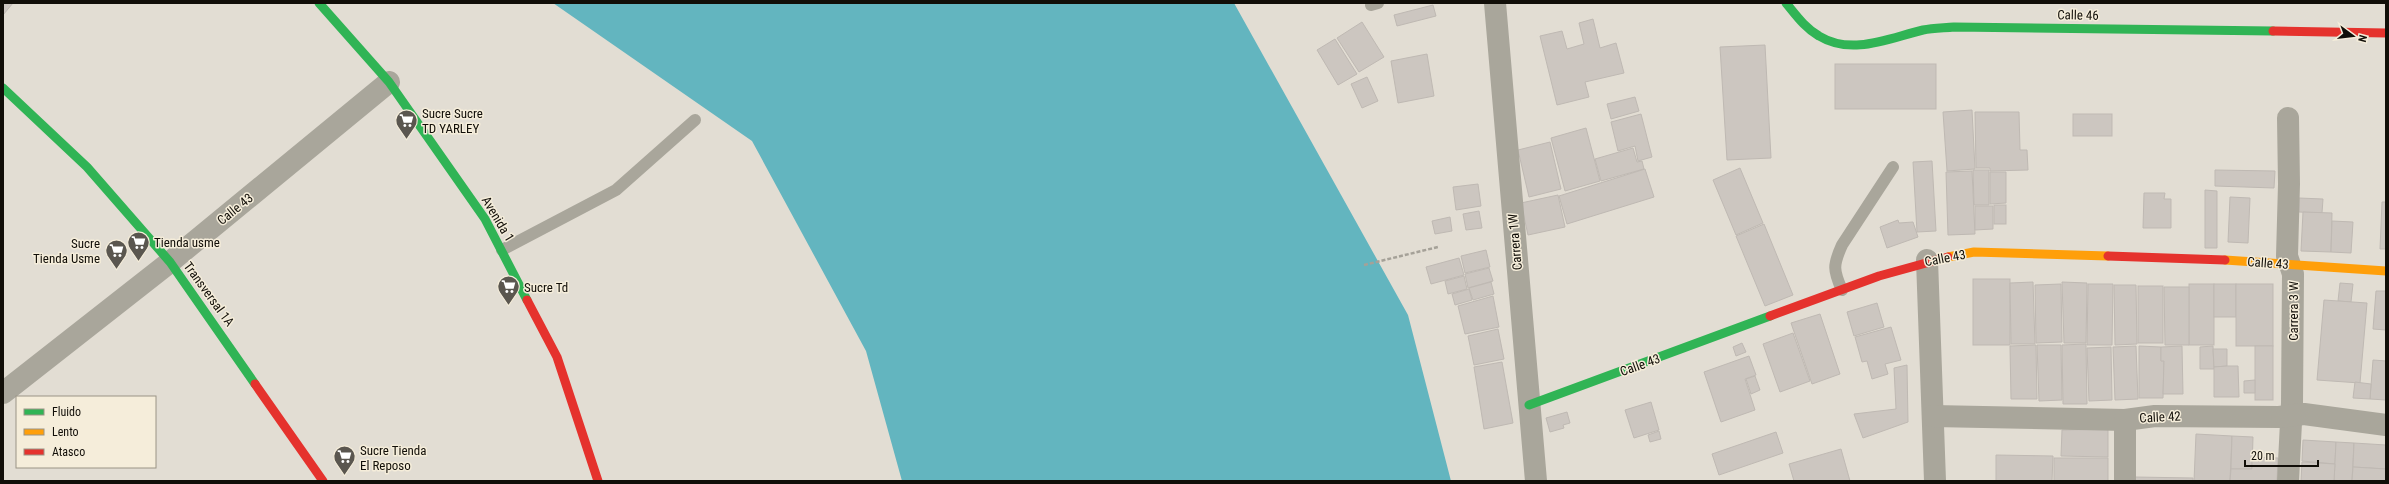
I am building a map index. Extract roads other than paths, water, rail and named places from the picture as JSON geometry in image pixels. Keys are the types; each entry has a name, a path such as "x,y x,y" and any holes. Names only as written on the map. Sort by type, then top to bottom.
{"street":[{"name":"Avenida 1","path":"319,3 389,82 486,219 557,357 598,481"},
{"name":"Carrera 1W","path":"1495,3 1536,481"},
{"name":"Calle 46","path":"1786,3 1801,22 1820,36 1840,44 1852,45 1865,45 1922,31 1954,27 2386,33"},
{"name":"Calle 43","path":"3,393 170,262 389,82"},
{"name":"Transversal 1A","path":"3,88 87,167 170,262 323,481"},
{"name":"Carrera 3 W","path":"2288,118 2289,184 2287,256 2293,274 2292,414 2288,481"},
{"name":"Calle 43","path":"1529,405 1927,260 1974,252 2198,258 2386,271"},
{"path":"1927,260 1935,481"},
{"name":"Calle 42","path":"1933,416 2125,420 2155,416 2279,417 2292,414 2386,425"},
{"path":"2125,420 2125,481"}],"lane":[{"path":"502,250 616,190 695,120"},
{"path":"1842,290 1834,272 1836,259 1842,245 1893,167"}],"water":[{"path":"553,3 1234,3 1408,315 1451,481 902,481 866,351 752,141"}],"place":[{"name":"Sucre Sucre TD YARLEY","path":"407,140"},
{"name":"Tienda usme","path":"139,262"},
{"name":"Sucre Tienda Usme","path":"116,270"},
{"name":"Sucre Td","path":"508,306"},
{"name":"Sucre Tienda El Reposo","path":"344,476"}]}
